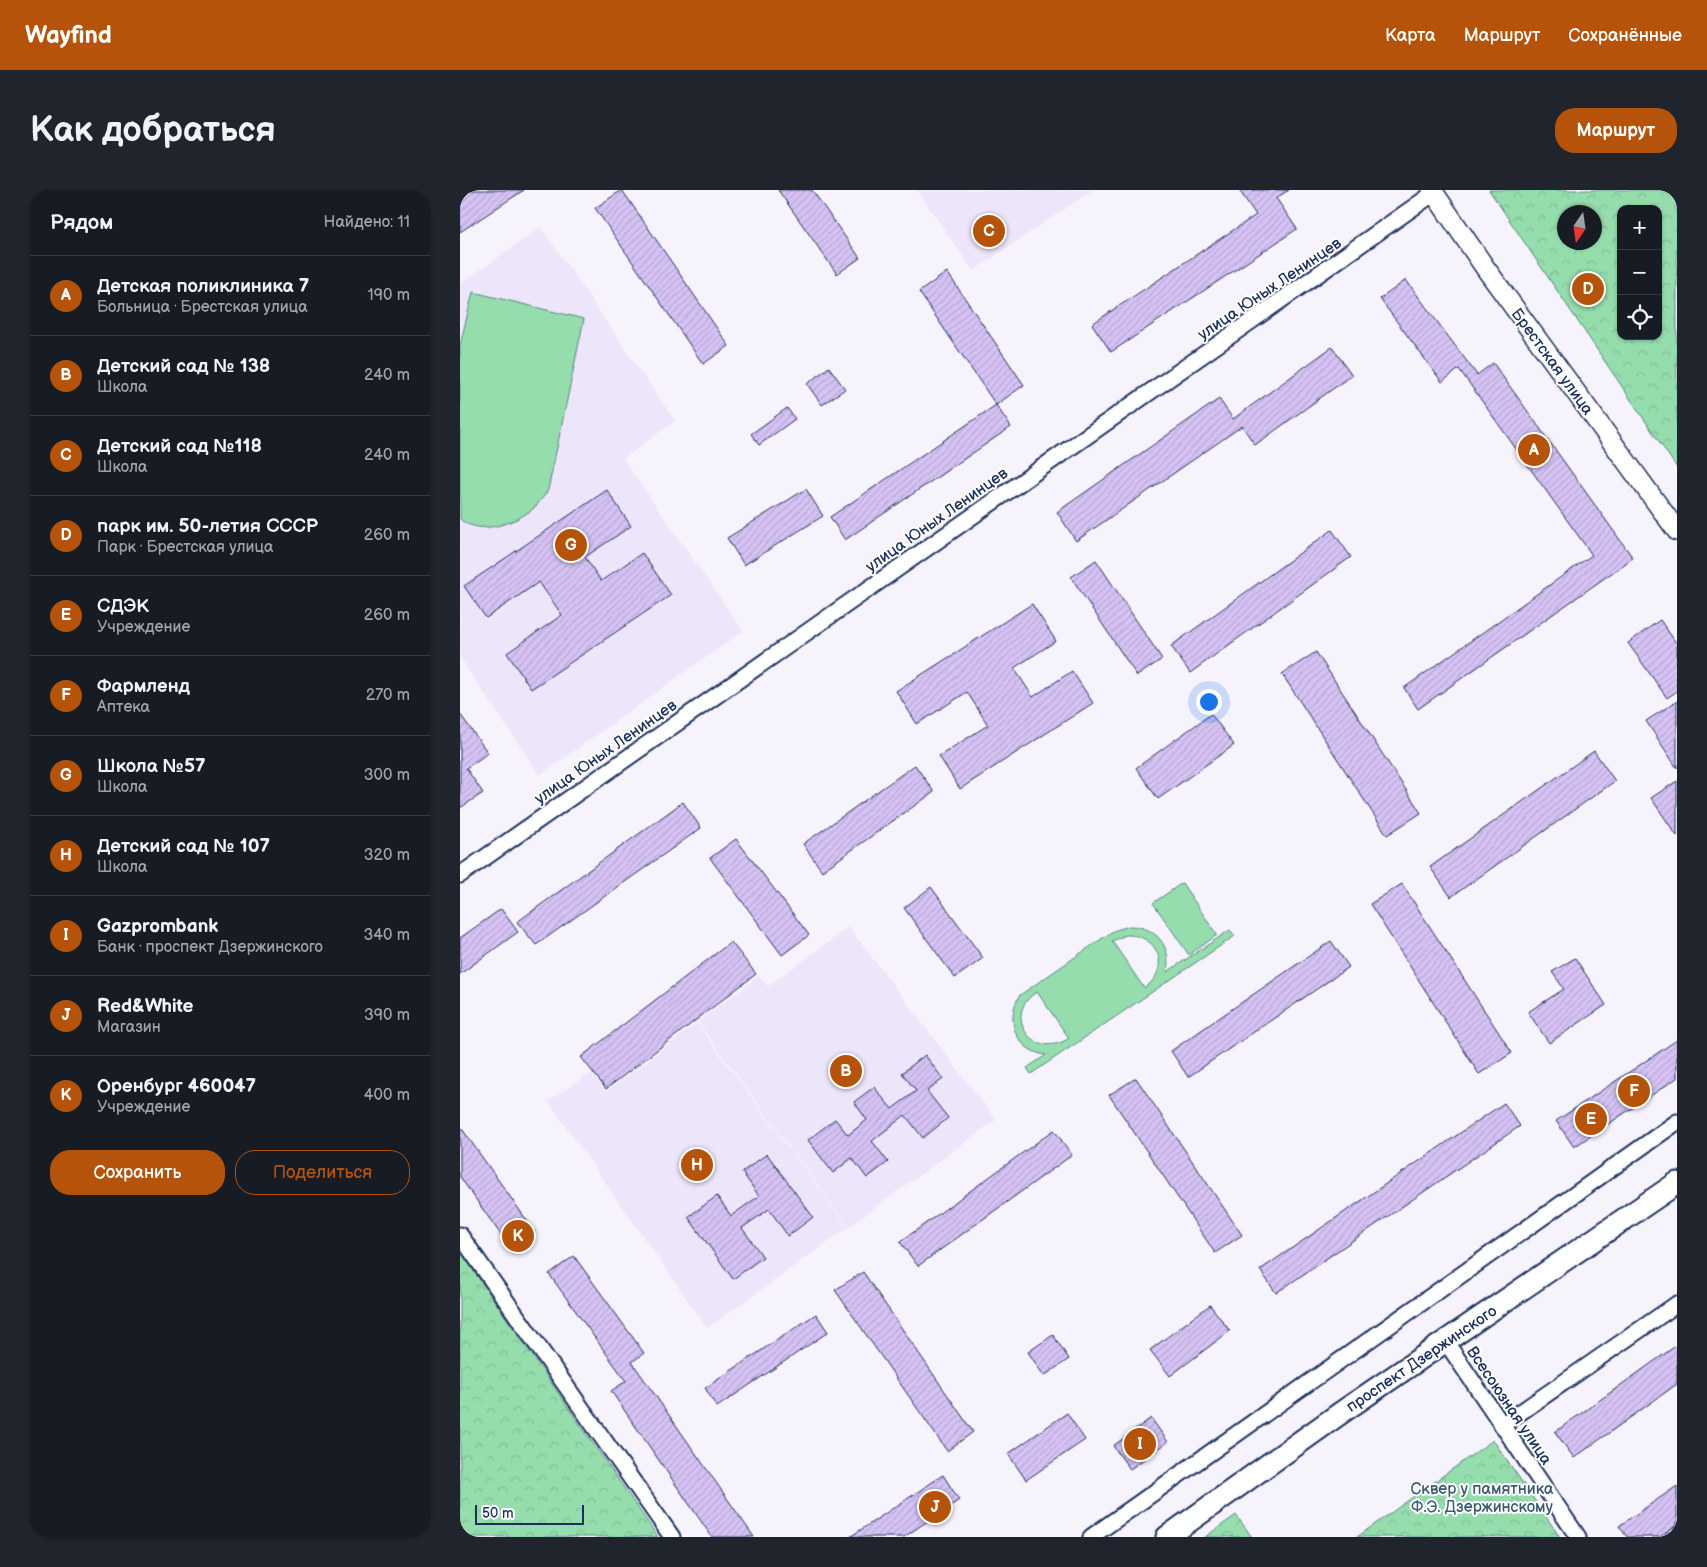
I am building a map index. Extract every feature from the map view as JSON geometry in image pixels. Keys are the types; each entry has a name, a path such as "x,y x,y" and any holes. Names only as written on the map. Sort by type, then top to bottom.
{"main road":[{"name":"проспект Дзержинского","path":"1168,1537 1342,1412 1677,1183"}],"street":[{"name":"Брестская улица","path":"1433,192 1486,269 1677,531"},
{"name":"улица Юных Ленинцев","path":"460,875 1099,425 1346,256 1433,192"},
{"path":"1091,1537 1677,1122"},
{"path":"460,1235 672,1537"},
{"path":"1502,1425 1677,1304"},
{"name":"Всесоюзная улица","path":"1446,1342 1578,1537"}],"shaded area":[{"path":"917,190 1093,190 973,271"},
{"path":"541,227 675,421 623,459 743,631 540,775 460,658 460,284"},
{"path":"849,927 996,1120 848,1227 698,1022 759,976 768,986"},
{"path":"697,1023 848,1228 707,1328 548,1101 591,1073 606,1092"}],"green space":[{"path":"1489,190 1677,190 1677,468"},
{"path":"473,292 584,319 548,490 540,502 523,516 505,524 486,527 476,527 460,519 460,345"},
{"path":"1182,883 1217,935 1189,955 1153,903"},
{"path":"1129,926 1139,927 1154,934 1160,939 1167,954 1167,972 1230,930 1235,936 1031,1074 1027,1068 1046,1055 1027,1047 1020,1041 1016,1033 1013,1024 1013,1014 1020,995 1113,931","holes":["1126,935 1137,936 1147,940 1158,954 1158,972 1153,981 1144,988 1112,941","1037,992 1069,1038 1068,1039 1054,1044 1042,1044 1032,1039 1025,1031 1021,1021 1022,1011 1027,1001"]},
{"path":"460,1251 658,1537 460,1537"},
{"name":"Сквер у памятника Ф.Э. Дзержинскому","path":"1493,1440 1560,1537 1357,1537"},
{"path":"1236,1515 1252,1537 1205,1537"}],"building":[{"path":"460,190 524,190 460,232"},
{"path":"622,190 729,346 703,364 595,208"},
{"path":"778,190 812,190 860,258 837,274"},
{"path":"1239,190 1289,190 1276,198 1297,229 1111,352 1092,324 1256,215"},
{"path":"947,272 1024,385 996,405 919,292"},
{"path":"1406,280 1477,375 1493,363 1633,558 1418,709 1404,688 1592,555 1459,369 1442,382 1380,299"},
{"path":"1332,347 1352,375 1255,445 1242,426 1076,541 1057,512 1219,399 1233,419"},
{"path":"829,367 845,389 822,405 807,384"},
{"path":"996,405 1011,427 845,540 830,517"},
{"path":"787,408 795,419 759,445 751,434"},
{"path":"806,489 823,516 744,565 727,538"},
{"path":"607,490 631,526 585,557 601,581 642,553 671,595 531,689 507,653 562,615 539,582 486,618 464,586"},
{"path":"1332,530 1351,557 1190,673 1171,646"},
{"path":"1096,560 1162,659 1137,676 1071,577"},
{"path":"1032,604 1056,641 1014,668 1033,697 1072,671 1093,703 960,789 939,756 988,725 967,692 917,724 896,691"},
{"path":"1660,620 1677,644 1677,691 1667,698 1628,643"},
{"path":"1316,652 1421,813 1387,835 1282,674"},
{"path":"1677,701 1677,768 1646,721"},
{"path":"460,714 488,753 466,768 483,793 460,808"},
{"path":"1211,714 1234,745 1158,799 1136,768"},
{"path":"1594,751 1615,781 1451,897 1430,867"},
{"path":"915,765 934,792 822,871 803,844"},
{"path":"1677,781 1677,836 1651,798"},
{"path":"683,802 701,828 536,945 517,922"},
{"path":"736,839 809,935 782,955 710,858"},
{"path":"1402,884 1512,1053 1479,1074 1370,904"},
{"path":"931,887 983,958 955,978 904,908"},
{"path":"501,909 518,932 460,974 460,938"},
{"path":"1331,941 1349,967 1188,1077 1171,1051"},
{"path":"731,942 756,974 606,1089 581,1057"},
{"path":"1575,958 1606,1005 1549,1043 1528,1012 1564,989 1552,972"},
{"path":"1677,1040 1677,1078 1574,1147 1556,1121"},
{"path":"925,1055 943,1079 927,1091 948,1118 923,1138 905,1115 872,1141 888,1162 867,1178 852,1158 833,1173 808,1140 835,1119 848,1135 867,1120 854,1102 874,1087 892,1109 916,1091 902,1073"},
{"path":"1136,1078 1242,1235 1215,1253 1109,1095"},
{"path":"1504,1103 1520,1126 1276,1293 1260,1270"},
{"path":"460,1126 535,1232 511,1249 460,1177"},
{"path":"1054,1130 1072,1155 918,1266 900,1242"},
{"path":"767,1154 813,1217 788,1236 769,1209 742,1228 763,1257 733,1279 688,1217 717,1196 731,1216 759,1196 742,1172"},
{"path":"574,1256 644,1353 632,1362 754,1537 712,1537 611,1391 626,1381 549,1274"},
{"path":"863,1272 973,1432 947,1451 835,1290"},
{"path":"1210,1305 1230,1331 1170,1376 1150,1350"},
{"path":"816,1314 828,1332 717,1407 705,1388"},
{"path":"1053,1335 1069,1359 1044,1376 1028,1352"},
{"path":"1677,1345 1677,1384 1574,1458 1555,1432"},
{"path":"1067,1413 1085,1440 1026,1480 1008,1454"},
{"path":"1151,1418 1168,1442 1130,1469 1113,1446"},
{"path":"943,1475 959,1500 904,1537 850,1537"},
{"path":"1677,1486 1677,1525 1660,1537 1627,1537 1619,1526"}],"place":[{"name":"Детский сад №118","path":"989,231"},
{"name":"парк им. 50-летия СССР","path":"1588,289"},
{"name":"Детская поликлиника 7","path":"1534,450"},
{"name":"Школа №57","path":"571,545"},
{"name":"Детский сад № 138","path":"846,1071"},
{"name":"Фармленд","path":"1634,1091"},
{"name":"СДЭК","path":"1591,1119"},
{"name":"Детский сад № 107","path":"697,1165"},
{"name":"Оренбург 460047","path":"518,1236"},
{"name":"Gazprombank","path":"1140,1444"},
{"name":"Red&White","path":"935,1507"}]}
